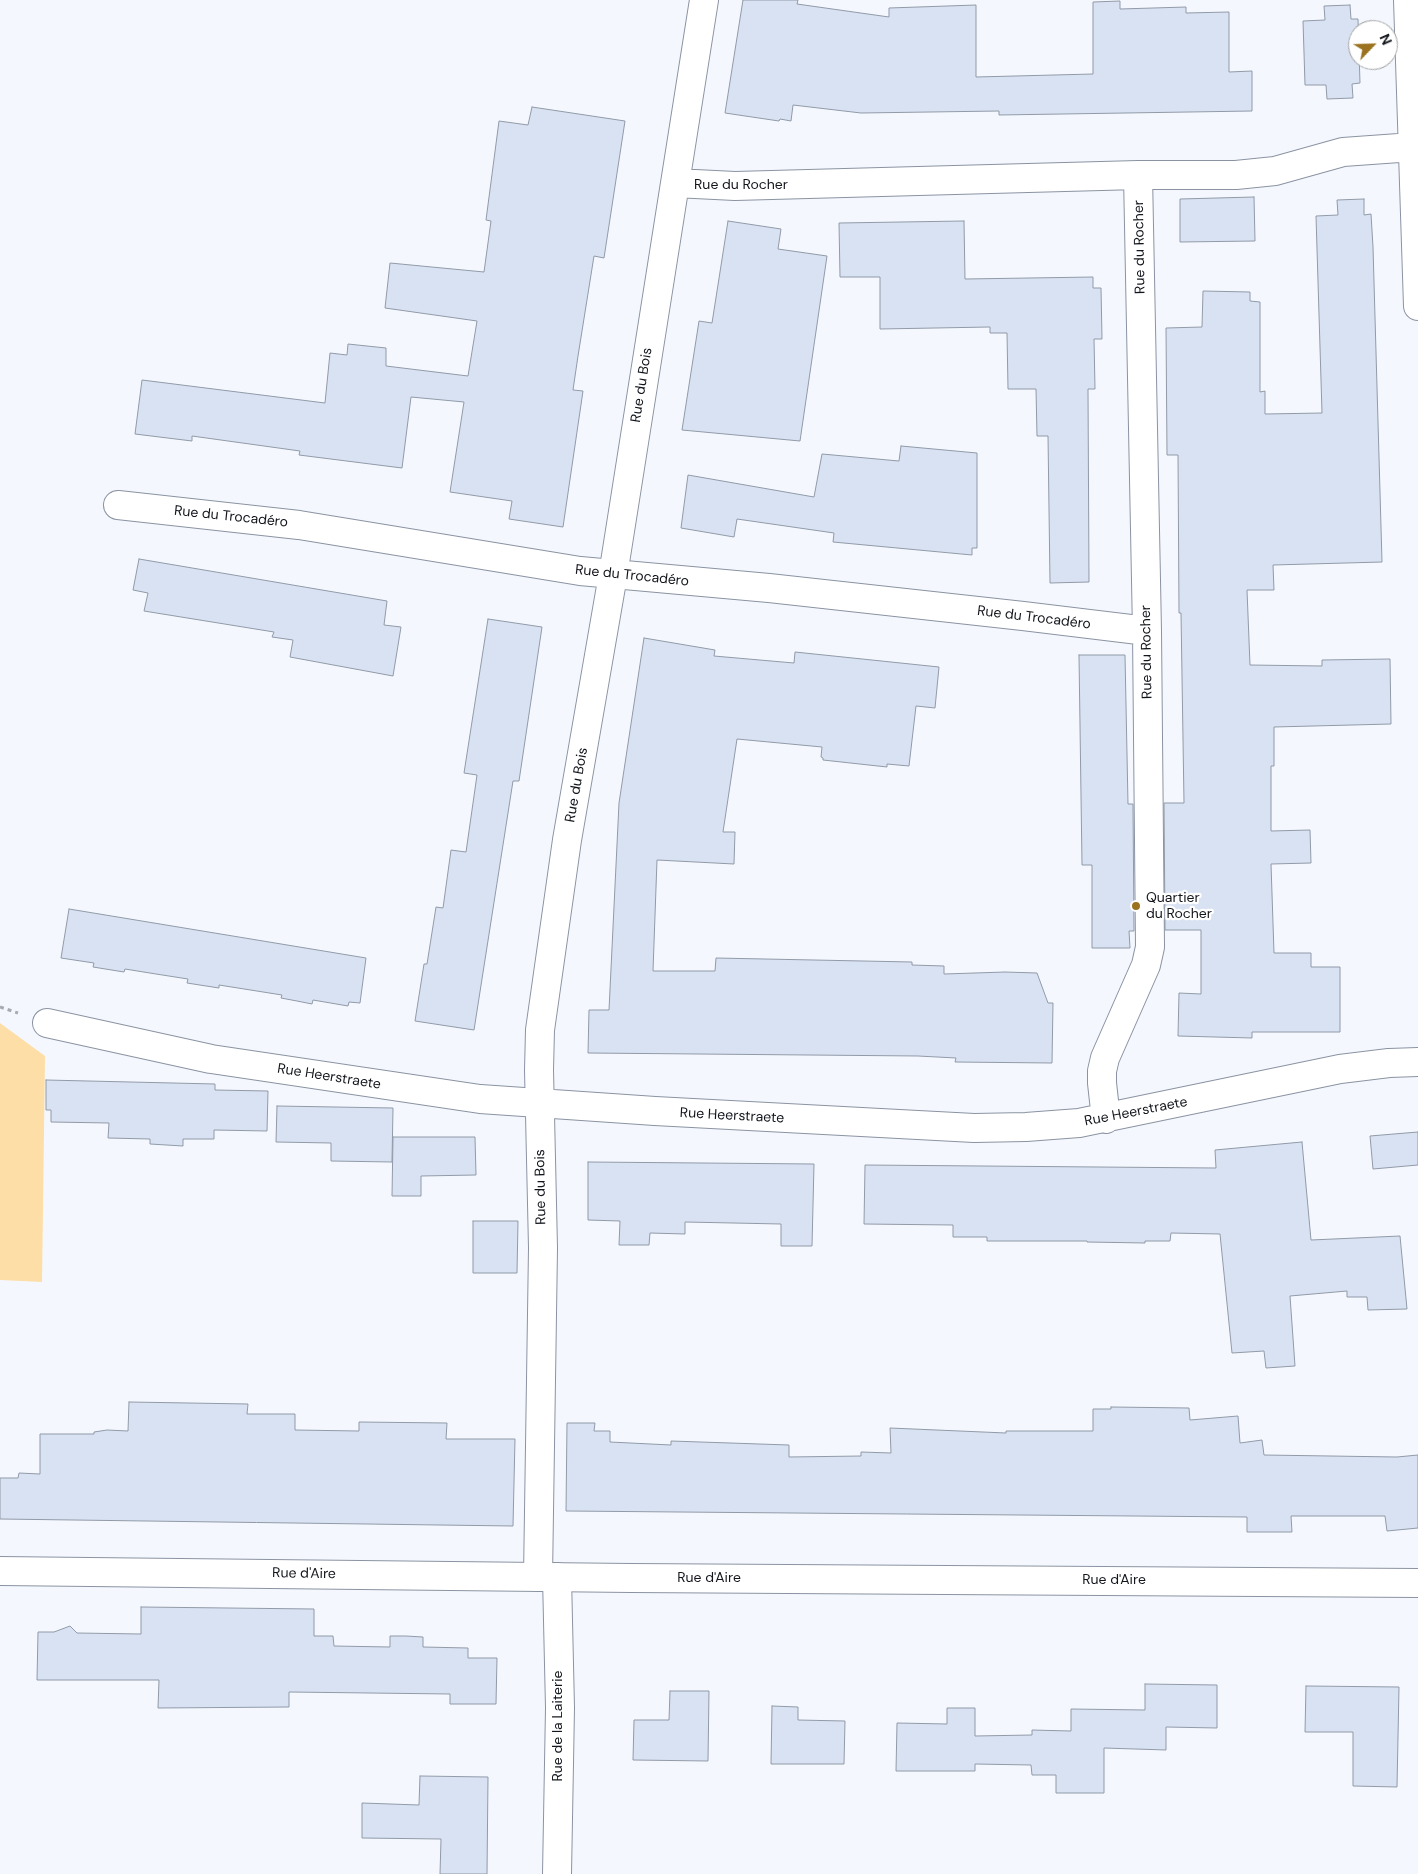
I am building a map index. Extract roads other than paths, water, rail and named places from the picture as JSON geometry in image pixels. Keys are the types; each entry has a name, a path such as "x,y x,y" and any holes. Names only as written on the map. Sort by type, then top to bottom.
{"street":[{"name":"Rue du Bois","path":"548,1577 539,1048 542,1010 567,840 613,575 704,0"},
{"path":"1408,0 1418,306"},
{"name":"Rue du Rocher","path":"675,184 735,186 1257,173 1293,166 1343,152 1414,147"},
{"name":"Rue du Rocher","path":"1106,1119 1102,1084 1105,1058 1146,965 1150,948 1147,631 1138,175"},
{"name":"Rue du Trocadéro","path":"118,505 299,525 572,570 1014,614 1147,631"},
{"name":"Rue Heerstraete","path":"48,1022 165,1050 452,1096 540,1104 974,1128 1055,1126 1106,1119 1321,1073 1367,1066 1418,1062"},
{"name":"Rue d'Aire","path":"0,1570 548,1577 1418,1583"},
{"name":"Rue de la Laiterie","path":"548,1577 560,1708 557,1874"}],"place":[{"name":"Quartier du Rocher","path":"1136,906"}]}
